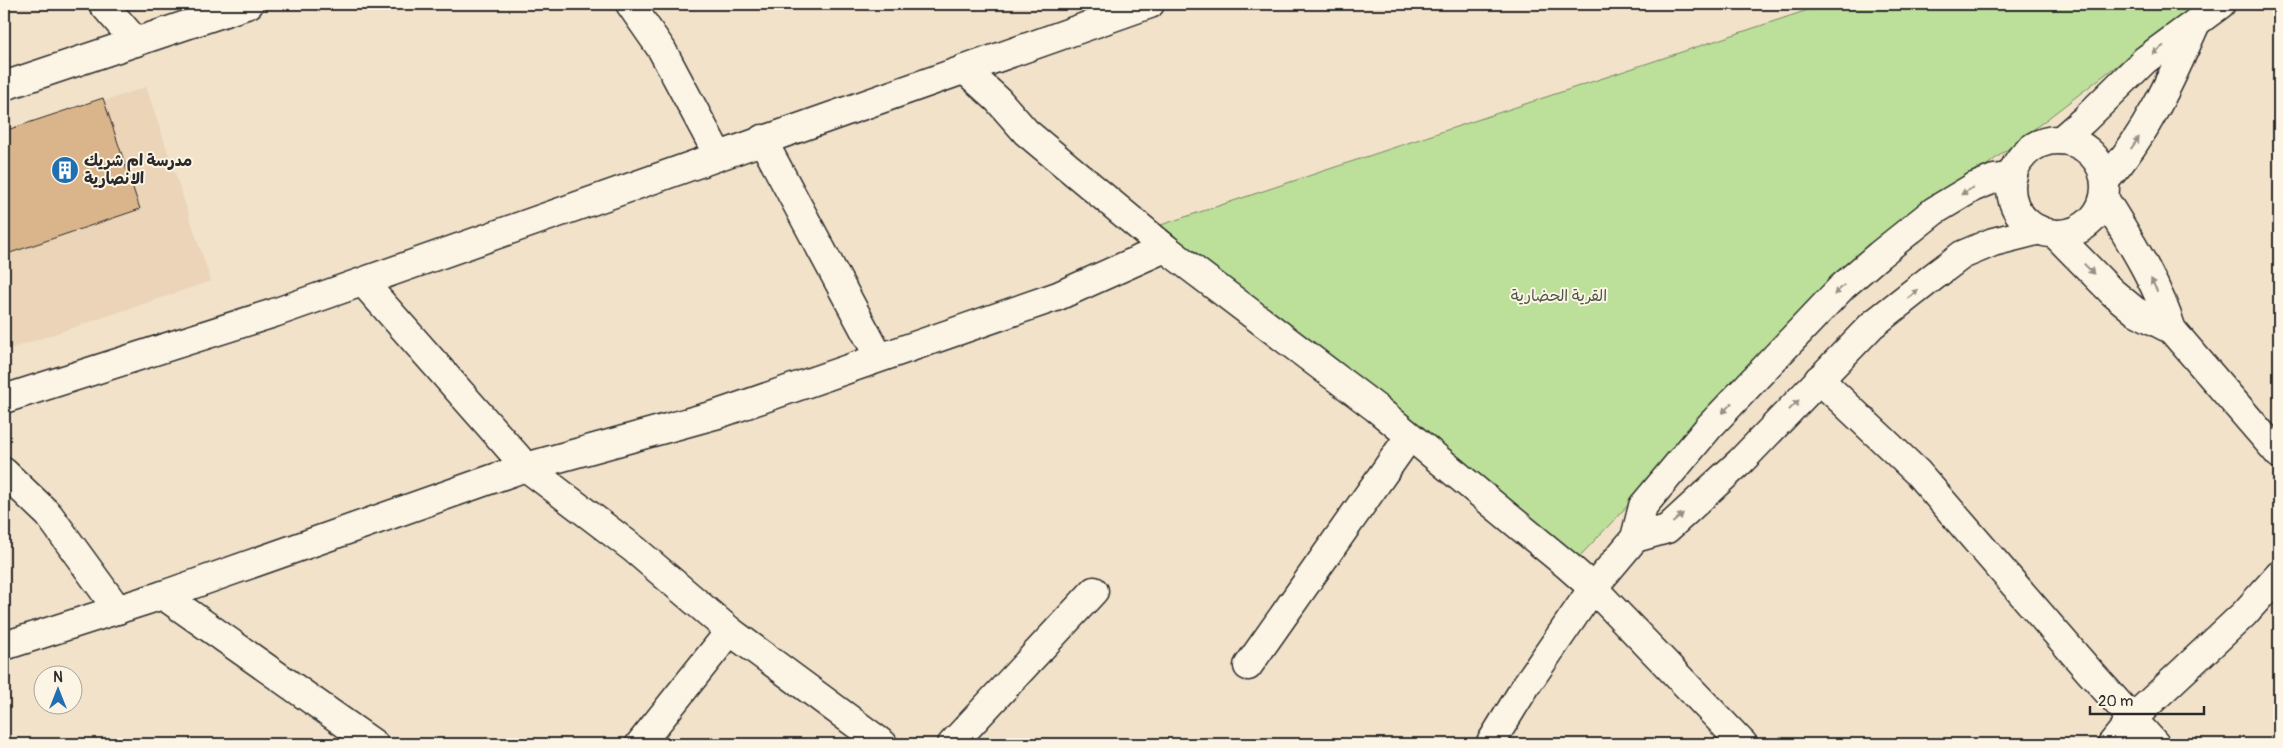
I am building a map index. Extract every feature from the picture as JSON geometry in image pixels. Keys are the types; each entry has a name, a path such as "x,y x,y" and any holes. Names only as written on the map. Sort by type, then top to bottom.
{"street":[{"path":"103,4 136,42"},
{"path":"4,86 249,4"},
{"path":"630,4 662,50 718,155"},
{"path":"4,399 274,313 762,139 1150,4"},
{"path":"2061,140 2145,60 2221,4"},
{"path":"1635,538 1667,529 1740,462 1872,324 1962,255 1993,242 2048,232 2071,232 2086,224 2098,213 2105,190 2145,129 2168,89 2198,20"},
{"path":"964,69 998,100 1026,132 1165,248 1376,408 1409,437 1521,526 1593,588 1744,744"},
{"path":"762,139 879,357"},
{"path":"2172,330 2165,308 2105,190 2100,166 2091,153 2077,144 2061,140 2045,142 2031,149 2019,160 2013,176 2012,192 2016,207 2026,220 2048,232 2135,311 2172,330 2279,454"},
{"path":"1490,744 1527,684 1593,588 1635,538 1643,506 1715,420 1842,287 1879,254 1934,211 1974,187 1994,179 2013,176"},
{"path":"4,646 163,595 526,467 718,414 1058,296 1165,248"},
{"path":"362,282 526,467 634,549 730,631 883,744"},
{"path":"1819,380 1917,472 2155,744"},
{"path":"1248,666 1409,437"},
{"path":"4,472 49,515 118,610"},
{"path":"2112,744 2132,719 2244,614 2279,575"},
{"path":"952,744 1094,591"},
{"path":"163,595 374,744"},
{"path":"640,744 730,631"}],"shaded area":[{"path":"146,87 211,281 4,351 4,135"}],"green space":[{"name":"القرية الحضارية","path":"1826,4 2197,4 1854,267 1577,559 1161,225"}],"building":[{"name":"مدرسة ام شريك الانصارية","path":"103,98 140,209 4,255 4,131"}],"place":[{"name":"مدرسة ام شريك الانصارية","path":"65,170"}]}
